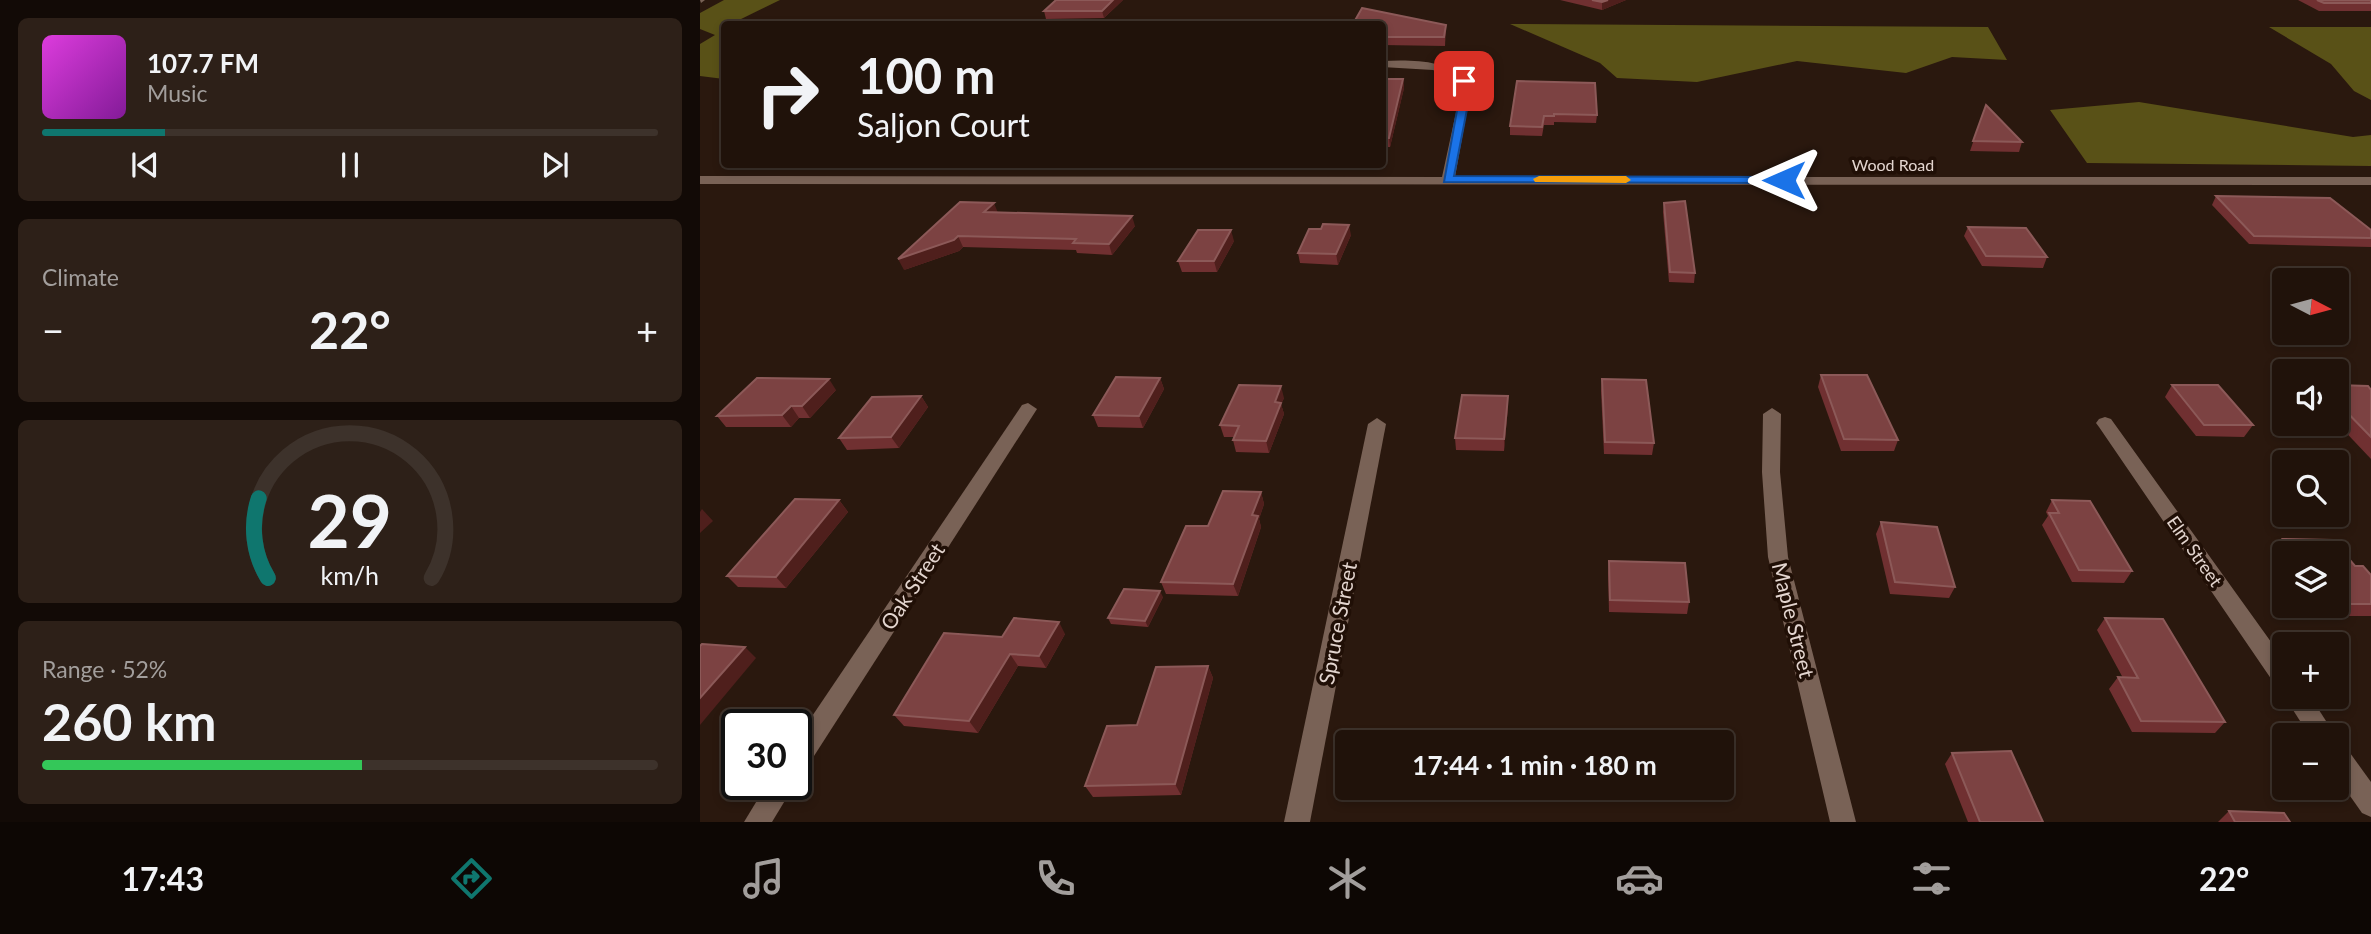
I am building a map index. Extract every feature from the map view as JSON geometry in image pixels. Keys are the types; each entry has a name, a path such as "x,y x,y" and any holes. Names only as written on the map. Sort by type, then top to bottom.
{"street":[{"path":"1386,64 1440,67 1464,81 1465,94 1448,179"},
{"name":"Wood Road","path":"700,180 2371,181"},
{"name":"Oak Street","path":"812,738 1028,409"},
{"name":"Maple Street","path":"1772,414 1771,472 1777,557 1843,822"},
{"name":"Elm Street","path":"2105,423 2272,662"},
{"name":"Spruce Street","path":"1297,822 1377,424"},
{"path":"2349,773 2371,804"},
{"path":"757,822 771,800"}],"shaded area":[{"path":"724,0 780,0 737,21 721,21 721,79 700,76 700,44 715,35 700,29 700,13"},
{"path":"1510,24 1988,27 2007,60 1952,57 1906,73 1797,61 1697,82 1617,78 1600,63"},
{"path":"2269,27 2371,27 2371,100 2354,91 2331,64"},
{"path":"2139,102 2353,137 2371,135 2371,166 2087,163 2050,110"}],"building":[{"path":"1056,0 1113,0 1102,11 1044,11"},
{"path":"2317,0 2371,0 2371,3 2324,3"},
{"path":"1362,8 1446,25 1444,37 1386,37 1386,21 1355,21"},
{"path":"1386,79 1403,79 1389,138 1386,138"},
{"path":"1517,81 1595,83 1597,115 1554,114 1544,116 1542,127 1510,126"},
{"path":"1986,105 2022,142 1973,141"},
{"path":"2216,196 2330,198 2371,230 2371,238 2254,236"},
{"path":"1685,201 1695,273 1670,272 1664,203"},
{"path":"960,202 994,203 984,212 1132,216 1109,244 1073,243 1076,239 958,236 954,240 898,259"},
{"path":"1323,224 1349,225 1336,254 1298,253 1309,229 1321,229"},
{"path":"1968,227 2026,228 2047,257 1986,256"},
{"path":"1198,230 1231,230 1214,261 1178,261"},
{"path":"1821,375 1867,375 1898,440 1844,439"},
{"path":"1116,377 1160,378 1139,416 1093,415"},
{"path":"757,378 829,379 802,406 791,406 782,415 717,416"},
{"path":"1602,379 1646,380 1654,443 1605,442"},
{"path":"1239,385 1281,386 1275,402 1281,403 1266,441 1233,440 1239,426 1220,425"},
{"path":"2172,385 2218,385 2253,425 2204,425"},
{"path":"2349,385 2368,386 2371,390 2371,437 2349,414"},
{"path":"1462,395 1508,396 1504,439 1455,438"},
{"path":"921,396 891,437 839,438 872,397"},
{"path":"1223,491 1261,492 1252,515 1258,516 1233,584 1161,582 1186,526 1208,526"},
{"path":"795,499 839,500 776,577 727,576"},
{"path":"2052,500 2090,501 2132,571 2079,570 2049,513 2059,513"},
{"path":"1881,522 1937,527 1955,587 1895,582"},
{"path":"2283,539 2334,541 2285,541"},
{"path":"2349,559 2355,566 2363,566 2371,575 2371,604 2349,604"},
{"path":"1609,561 1685,563 1689,602 1610,600"},
{"path":"1124,589 1160,591 1145,621 1108,618"},
{"path":"1014,618 1059,622 1039,656 1010,654 969,721 894,715 944,633 1002,637"},
{"path":"2105,618 2163,619 2225,722 2141,721 2118,677 2138,678"},
{"path":"700,646 745,647 700,698"},
{"path":"1208,666 1175,784 1085,786 1107,726 1137,725 1156,667"},
{"path":"2011,751 2043,822 1980,822 1952,753"},
{"path":"2229,811 2284,813 2290,822 2235,822"}],"slow traffic":[{"path":"1539,179 1626,180"}],"route":[{"path":"1464,81 1465,94 1448,179 1784,180"}]}
